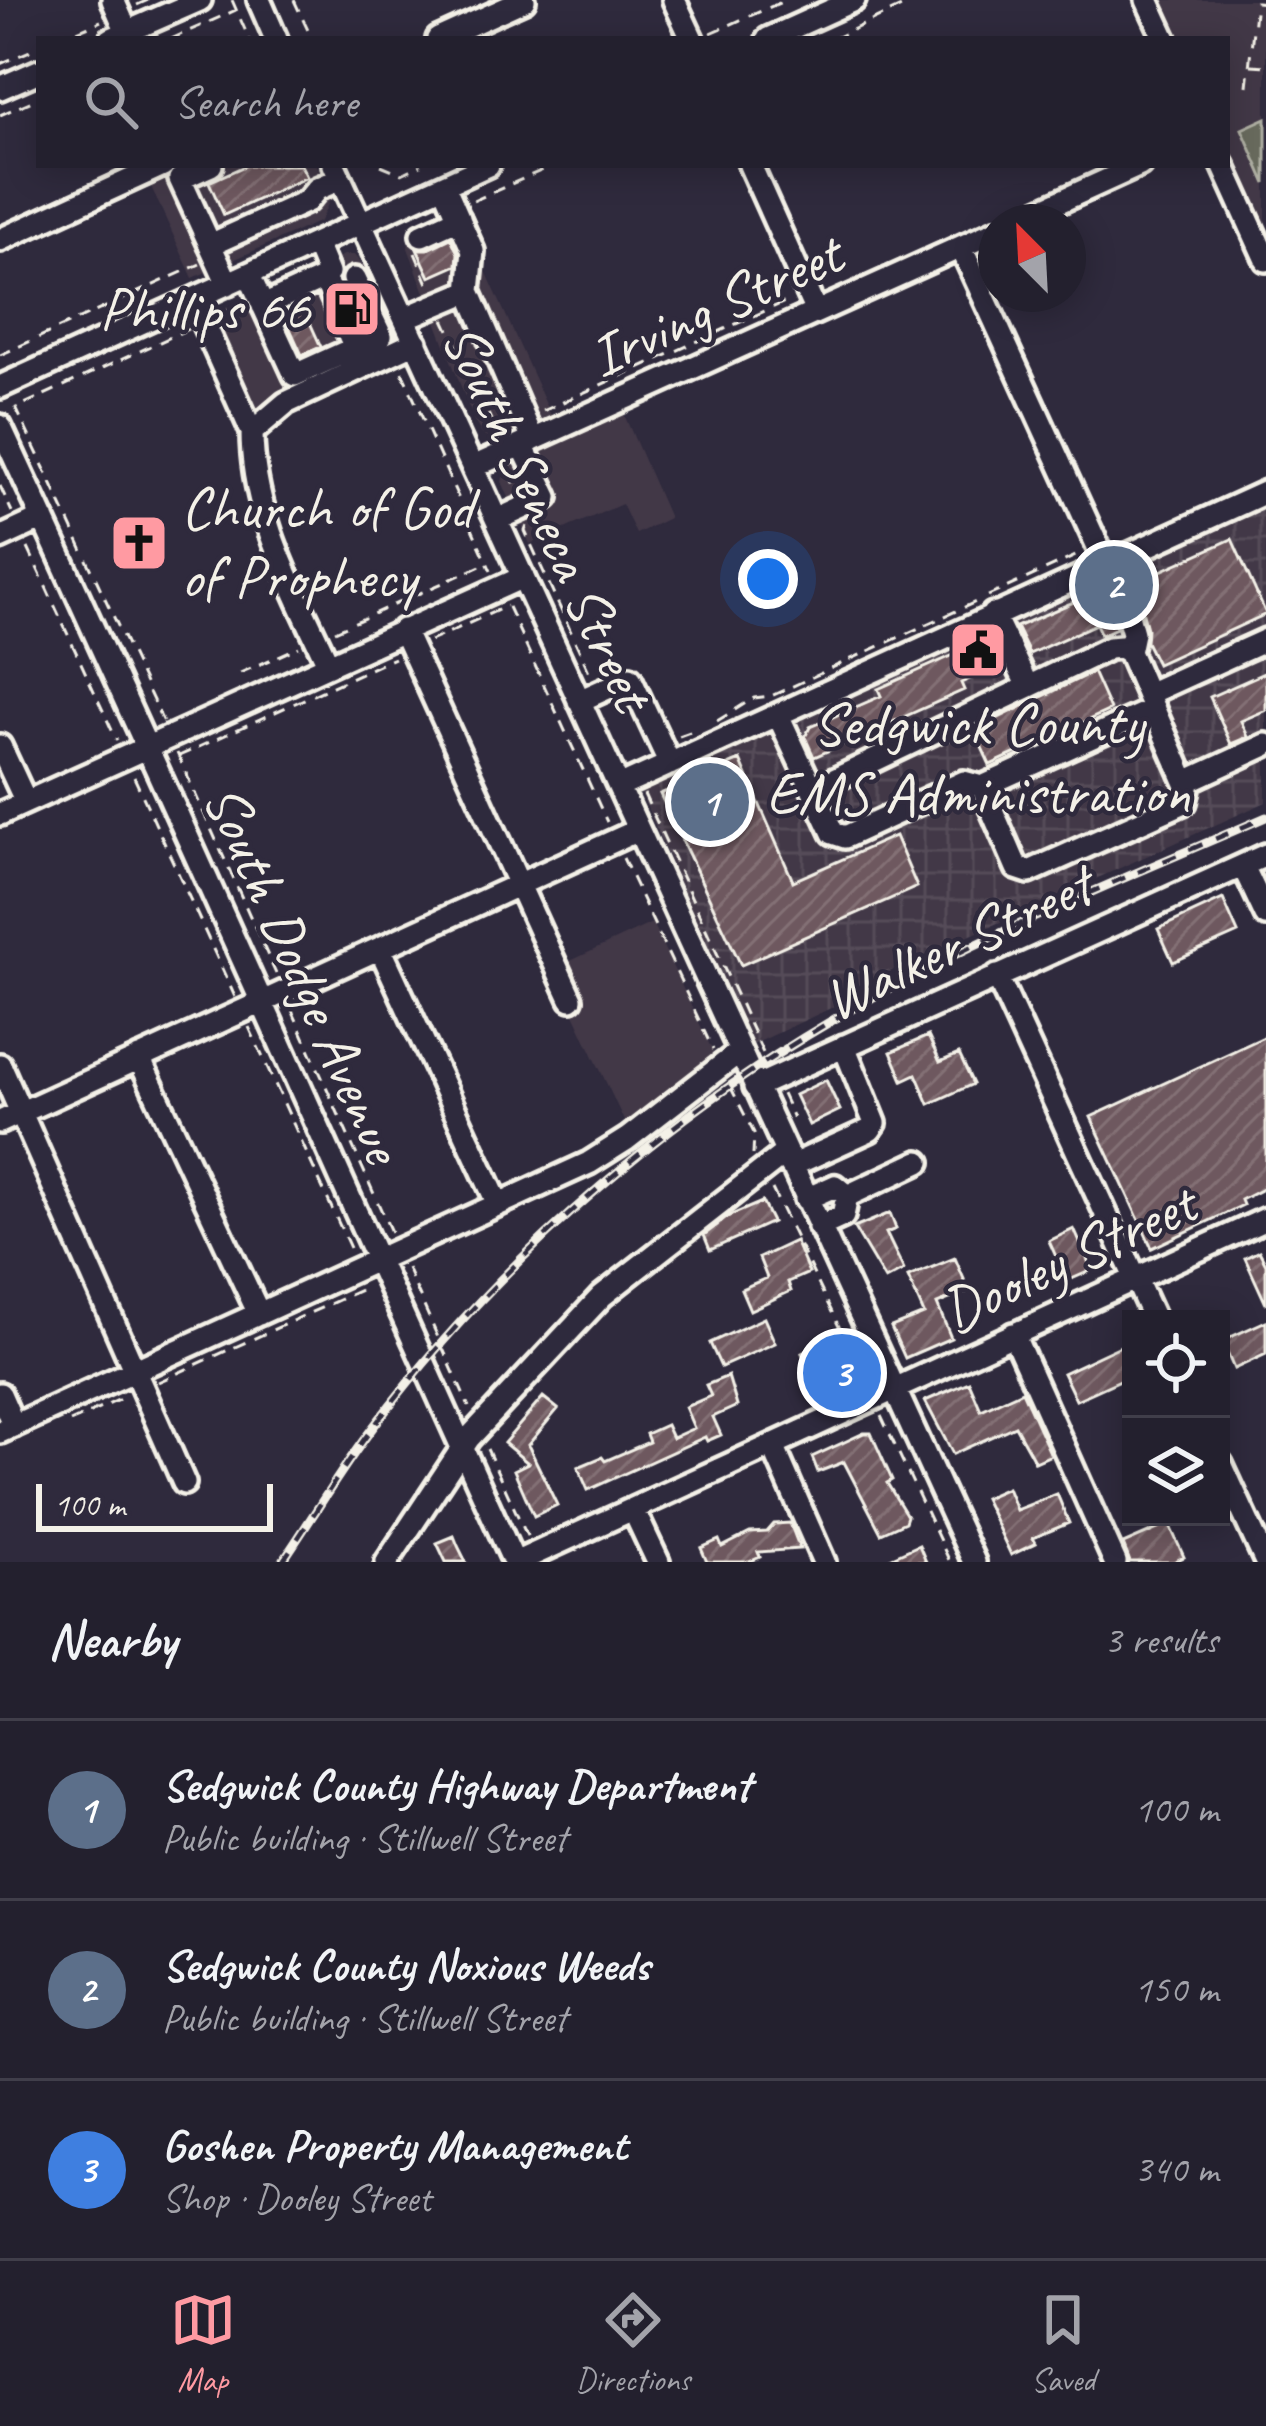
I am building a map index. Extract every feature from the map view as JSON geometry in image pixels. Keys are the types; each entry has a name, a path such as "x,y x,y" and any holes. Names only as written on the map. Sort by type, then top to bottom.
{"street":[{"path":"112,0 119,35 200,0"},
{"path":"259,0 275,36"},
{"path":"445,36 524,0"},
{"path":"674,0 693,36"},
{"path":"775,36 854,0"},
{"path":"1147,0 1164,36"},
{"path":"0,88 36,72"},
{"path":"0,240 156,168"},
{"path":"204,168 180,179 213,251 261,301 295,375 376,344 416,342"},
{"path":"0,388 481,168"},
{"path":"750,168 816,312"},
{"path":"1054,204 1133,168"},
{"path":"1224,168 1266,260"},
{"path":"213,251 308,201 337,172"},
{"name":"South Seneca Street","path":"337,172 523,577 589,697 628,783 638,830 739,1052 765,1082 788,1160 884,1395 974,1562"},
{"path":"444,185 473,251 469,291 516,438 551,506 525,507 497,520"},
{"path":"418,245 457,214"},
{"name":"Irving Street","path":"473,467 516,438 978,239"},
{"path":"316,244 328,273 327,284 376,344"},
{"path":"961,247 1106,563 1133,633 1129,652 1186,782 1185,802 1029,872 1017,868 982,787"},
{"path":"261,301 354,279 381,267"},
{"path":"354,279 376,344"},
{"path":"252,432 286,403 376,344 403,314 469,291"},
{"path":"194,300 252,432 252,469 267,528 328,664"},
{"name":"South Dodge Avenue","path":"0,426 164,751 274,997 373,1269 522,1559"},
{"path":"628,783 665,753 778,715 1266,492"},
{"path":"10,533 43,518"},
{"path":"0,814 125,757 164,751 328,664 407,640 523,577"},
{"path":"993,614 1028,688"},
{"path":"407,640 571,999"},
{"path":"778,715 832,833 845,837 964,782 982,787 1266,640"},
{"path":"813,790 1109,648 1129,652"},
{"path":"589,697 630,678 665,753"},
{"path":"1186,782 1266,745"},
{"path":"0,746 26,802"},
{"path":"0,1122 638,830"},
{"name":"Walker Street","path":"765,1082 1266,856"},
{"path":"1243,866 1266,915"},
{"path":"380,948 498,1204"},
{"path":"998,976 1150,1310"},
{"path":"387,1562 478,1429 602,1295 761,1169 869,1130 875,1123 844,1046"},
{"path":"0,1394 7,1429 138,1380 259,1314 373,1269 399,1250 589,1163 739,1052"},
{"path":"139,1058 259,1314"},
{"path":"0,1065 184,1483"},
{"path":"847,1196 919,1162"},
{"path":"806,1198 835,1186 847,1196"},
{"path":"819,1228 843,1216 847,1196"},
{"name":"Dooley Street","path":"522,1559 1135,1277 1263,1228"},
{"path":"1013,1334 1115,1562"},
{"path":"773,1446 824,1562"},
{"path":"1230,1484 1266,1562"},
{"path":"634,1509 658,1562"}],"path":[{"path":"232,0 248,36"},
{"path":"294,0 311,36"},
{"path":"702,36 786,0"},
{"path":"839,36 916,0"},
{"path":"1247,86 1256,2 1266,3"},
{"path":"178,36 236,10"},
{"path":"0,64 36,48"},
{"path":"1249,65 1266,66"},
{"path":"0,115 36,99"},
{"path":"457,214 548,168"},
{"path":"418,245 437,304 516,438 510,474 530,518 525,531 589,697"},
{"path":"0,356 213,251"},
{"path":"261,301 16,408 274,997 399,1250"},
{"path":"516,438 787,301"},
{"path":"376,344 499,587"},
{"path":"0,486 10,533 125,757"},
{"path":"665,753 754,698 771,696 1083,552"},
{"path":"240,673 488,563"},
{"path":"373,1269 242,1011 133,775 164,751 407,640 508,606 754,1133 753,1156 884,1395 950,1562"},
{"path":"628,783 765,1082 792,1118"},
{"path":"61,1426 138,1380 373,1269 407,1268 478,1429 522,1559"}],"shaded area":[{"path":"1156,0 1266,0 1266,240 1230,162 1230,36 1173,36"},
{"path":"142,168 319,168 330,190 320,221 193,278"},
{"path":"455,202 553,420 511,439 493,440 475,423 408,248 410,234 421,221"},
{"path":"344,255 354,255 373,277 396,337 255,410 214,320 217,312"},
{"path":"622,410 669,518 636,534 622,504 530,544 502,482 506,464"},
{"path":"1266,504 1266,802 847,991 833,1007 750,1046 640,791"},
{"path":"652,923 713,1052 710,1060 626,1125 553,969"}],"green space":[{"path":"1266,118 1266,184 1242,129"}],"building":[{"path":"240,168 302,168 307,177 224,215 209,182"},
{"path":"451,238 457,265 430,277 417,249"},
{"path":"302,305 321,347 302,355 283,313"},
{"path":"1232,539 1266,614 1157,664 1146,642 1140,602 1150,597 1143,579"},
{"path":"1101,590 1116,628 1101,635 1096,624 1029,654 1016,627"},
{"path":"985,641 997,667 961,683 964,690 814,757 805,737 810,727 881,696 878,689"},
{"path":"1093,672 1110,710 990,765 974,730"},
{"path":"1266,672 1266,710 1241,721 1248,737 1231,744 1210,697"},
{"path":"740,760 793,881 895,836 917,887 741,965 660,794"},
{"path":"1223,899 1238,933 1173,962 1158,929"},
{"path":"928,1036 940,1062 959,1054 973,1084 929,1104 916,1074 903,1080 891,1052"},
{"path":"1266,1036 1266,1187 1241,1200 1243,1205 1152,1248 1091,1117"},
{"path":"826,1080 840,1110 809,1125 795,1095"},
{"path":"762,1202 772,1222 710,1250 704,1235 729,1216"},
{"path":"890,1213 896,1229 886,1233 904,1270 885,1280 854,1228"},
{"path":"1074,1229 1092,1270 1067,1281 1049,1241"},
{"path":"795,1241 809,1273 788,1282 791,1291 750,1310 741,1289 767,1278 759,1258"},
{"path":"1259,1251 1266,1264 1266,1304 1245,1258"},
{"path":"955,1258 969,1291 937,1304 951,1338 905,1358 891,1327 924,1314 908,1277"},
{"path":"764,1318 775,1343 721,1367 710,1343"},
{"path":"1266,1321 1266,1354 1234,1369 1230,1337"},
{"path":"827,1342 833,1356 848,1350 861,1381 821,1397 802,1353"},
{"path":"1122,1345 1122,1379 1076,1400 1063,1373"},
{"path":"728,1376 737,1406 713,1417 721,1435 707,1441 705,1437 588,1490 578,1467 649,1442 646,1434 666,1425 672,1438 694,1428 685,1407 711,1396 706,1385"},
{"path":"969,1382 981,1410 1022,1391 1051,1455 1035,1462 1015,1426 953,1454 925,1401"},
{"path":"543,1397 558,1409 528,1445 557,1505 534,1516 514,1470 528,1463 504,1443"},
{"path":"871,1433 892,1480 887,1483 907,1516 905,1522 881,1533 844,1462 818,1472 812,1457"},
{"path":"1007,1488 1016,1510 1057,1494 1069,1523 1033,1538 1036,1543 1011,1555 984,1498"},
{"path":"790,1523 800,1549 758,1552 760,1557 749,1562 707,1562 701,1548 719,1540 722,1547 750,1533 767,1532 774,1524"},
{"path":"1170,1526 1184,1557 1173,1562 1130,1562 1123,1544"},
{"path":"454,1536 466,1562 446,1562 437,1543"},
{"path":"919,1545 926,1562 881,1562"}],"railway":[{"path":"282,1562 362,1442 479,1302 538,1243 664,1135 798,1041 916,974 1266,817"}],"place":[{"name":"Phillips 66","path":"352,309"},
{"name":"Church of God of Prophecy","path":"139,543"},
{"name":"Sedgwick County Noxious Weeds","path":"1114,585"},
{"name":"Sedgwick County EMS Administration","path":"978,650"},
{"name":"Sedgwick County Highway Department","path":"710,802"},
{"name":"Goshen Property Management","path":"842,1373"}]}
